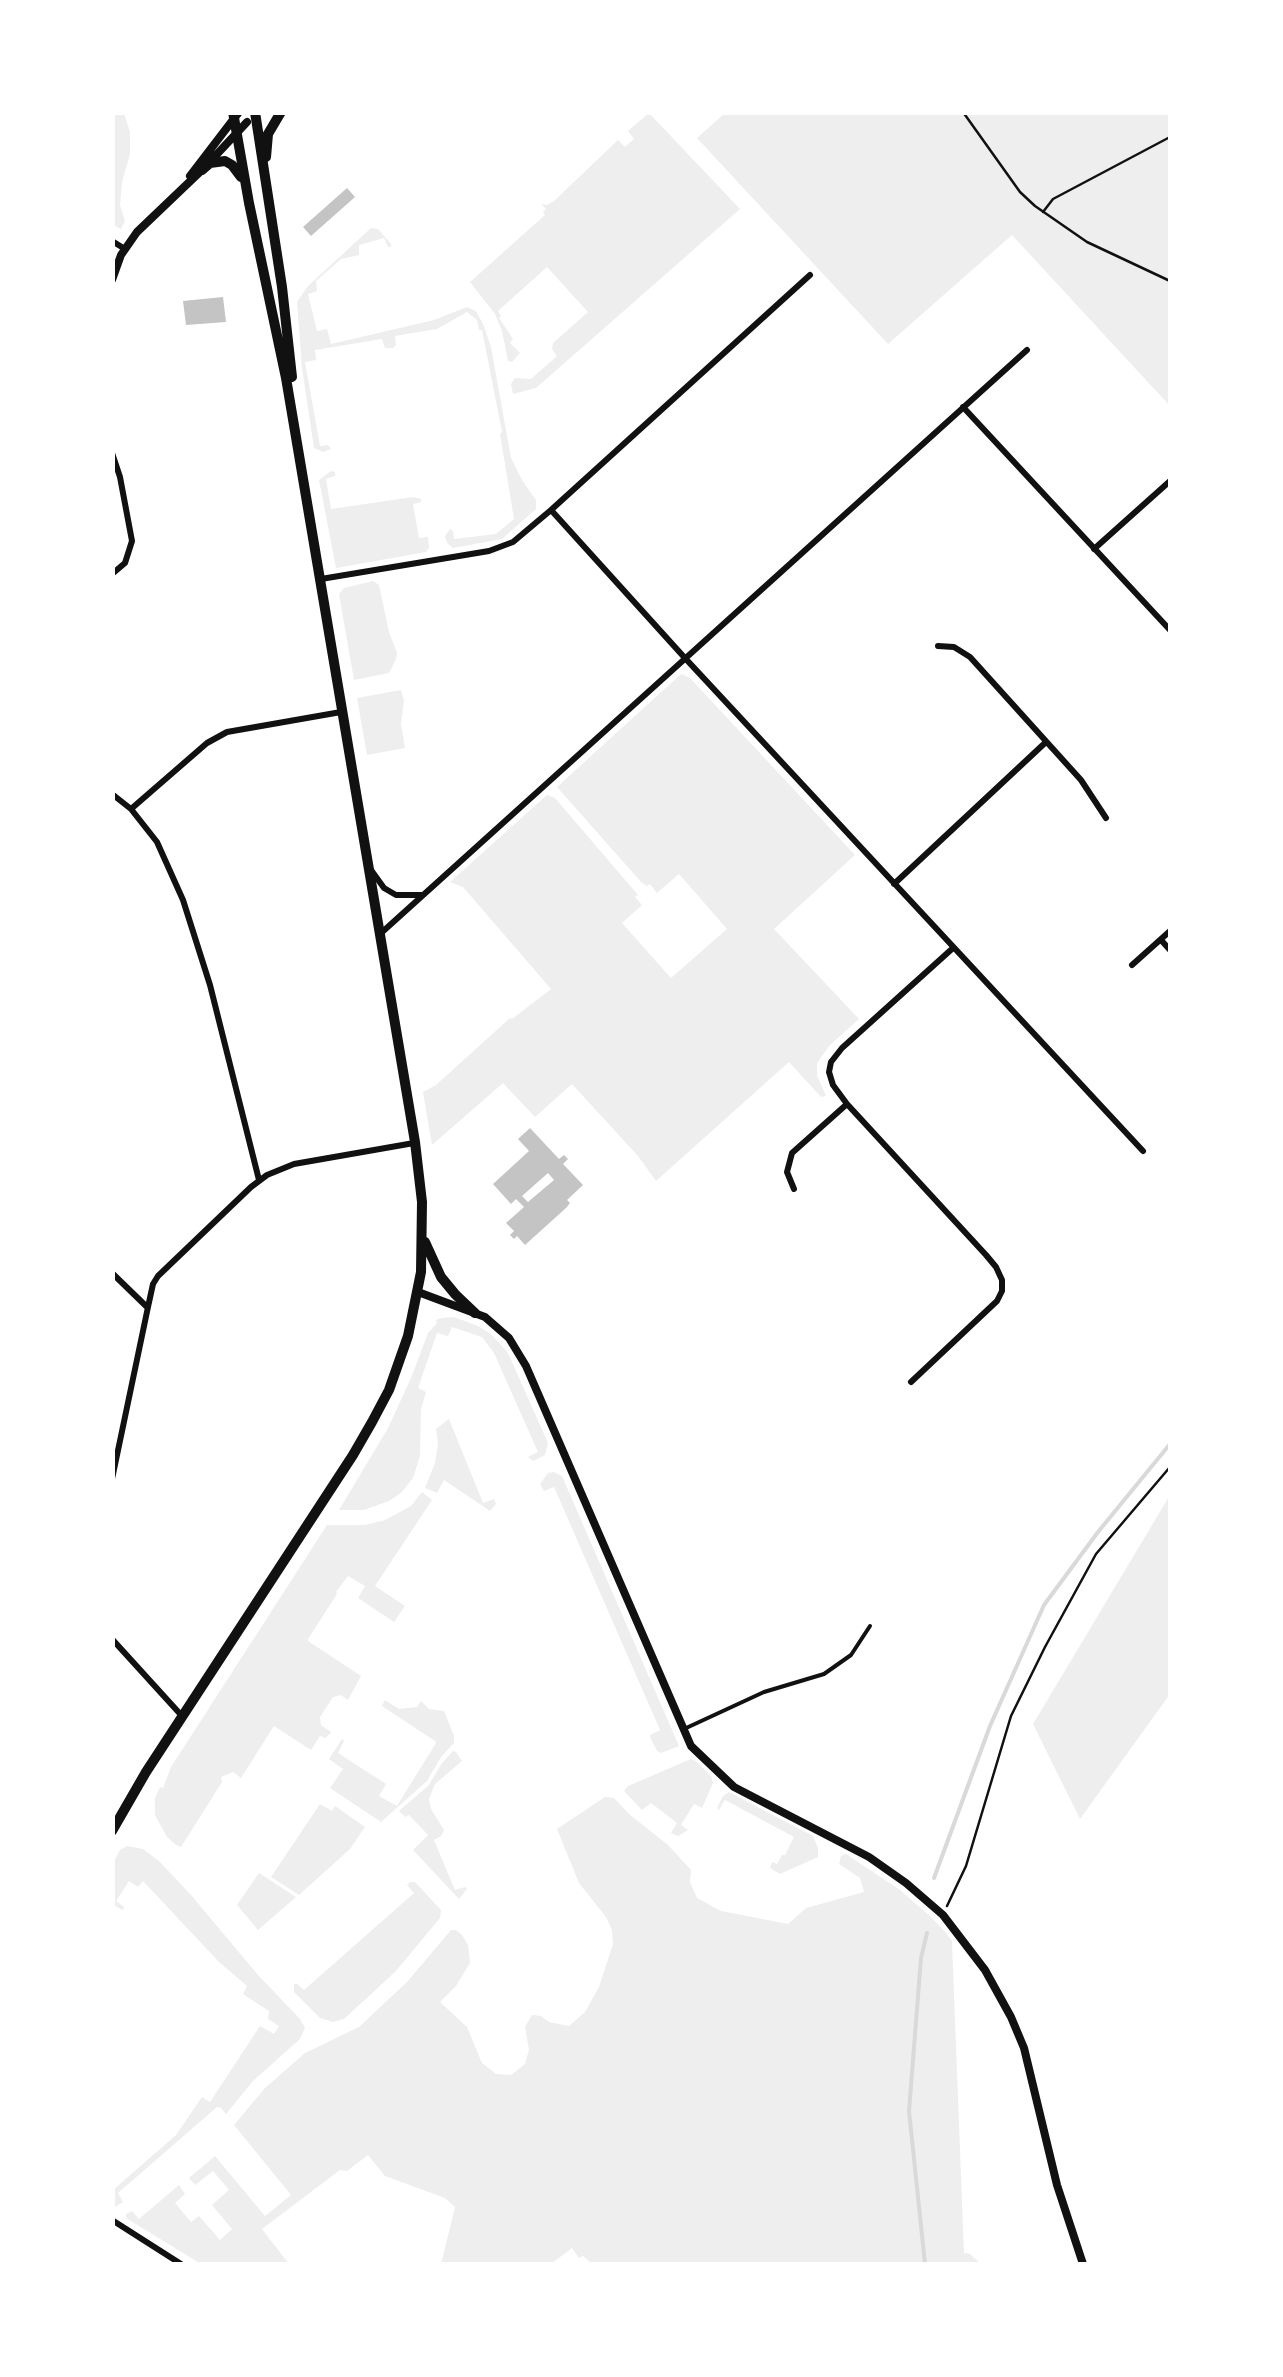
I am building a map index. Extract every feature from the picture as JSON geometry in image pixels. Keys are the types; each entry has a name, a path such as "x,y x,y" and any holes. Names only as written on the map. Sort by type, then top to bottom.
{"main road":[{"path":"264,172 268,134 280,112"},
{"path":"112,1830 379,1409 405,1347 418,1292 422,1235 415,1142 302,468 235,115"},
{"path":"251,117 264,172 286,318 302,468"},
{"path":"202,170 225,161 245,183"},
{"path":"422,1235 442,1277 475,1314"},
{"path":"112,1816 146,1772"}],"street":[{"path":"176,195 235,115"},
{"path":"112,280 124,249 137,232 251,117"},
{"path":"112,242 124,249"},
{"path":"320,580 500,548 513,542 810,276"},
{"path":"380,934 1027,350"},
{"path":"962,408 1170,630"},
{"path":"112,453 132,541 125,563 112,574"},
{"path":"1094,548 1170,481"},
{"path":"551,510 1143,1151"},
{"path":"938,646 954,647 970,656 1081,780 1106,818"},
{"path":"131,808 207,743 227,732 341,712"},
{"path":"894,884 1046,742"},
{"path":"112,794 131,808 157,842 196,937 259,1180"},
{"path":"368,864 384,888 396,896 423,895"},
{"path":"1132,966 1170,931"},
{"path":"1161,940 1170,950"},
{"path":"912,1382 997,1301 1002,1280 986,1254 847,1104 830,1078 830,1066 835,1056 954,948"},
{"path":"794,1189 787,1172 792,1153 847,1104"},
{"path":"112,1479 153,1284 158,1276 259,1180 294,1164 415,1142"},
{"path":"112,1272 148,1308"},
{"path":"418,1292 486,1318 509,1338 526,1366 691,1746 734,1787 869,1858 906,1883 960,1934 992,1982 1024,2048 1058,2185 1083,2264"},
{"path":"112,1639 182,1716"},
{"path":"112,2220 181,2264"}],"lane":[{"path":"684,1730 764,1692 824,1674 850,1655 870,1626"}],"path":[{"path":"963,112 1020,192 1043,212 1087,242 1170,281"},
{"path":"1043,212 1053,199 1170,138"},
{"path":"942,1915 966,1866 1010,1716 1096,1554 1170,1467"}],"shaded area":[{"path":"112,113 124,113 130,132 130,154 122,182 120,205 125,221 121,229 113,225"},
{"path":"649,113 740,209 536,388 513,394 511,384 515,378 531,379 557,356 553,343 588,312 547,267 498,311 513,339 510,343 520,353 512,362 508,361 495,314 470,282 545,215 541,204 554,201 618,140 625,147 634,139 628,131"},
{"path":"725,113 1170,113 1170,406 1012,235 888,344 697,138"},
{"path":"371,228 378,229 391,247 384,238 359,245 359,255 341,259 316,281 317,291 308,294 317,331 327,329 331,344 434,320 467,307 476,311 491,347 511,458 536,500 536,509 502,539 453,548 445,536 450,529 454,539 496,534 514,519 482,330 467,312 437,329 395,336 393,348 385,348 382,339 315,350 316,360 305,362 320,446 328,445 331,449 323,452 314,448 297,302 308,286"},
{"path":"331,471 335,476 326,479 331,509 421,499 413,504 419,538 428,537 426,552 336,568 319,480"},
{"path":"373,581 379,585 396,659 389,673 354,680 339,594 344,588"},
{"path":"681,674 690,678 855,855 774,929 859,1019 830,1045 817,1063 817,1075 826,1096 821,1097 789,1062 656,1181 572,1084 535,1117 503,1083 432,1145 423,1092 436,1085 510,1018 551,989 463,887 450,882 547,795 555,798 638,895 635,897 642,905 622,923 671,978 727,929 679,874 657,893 650,884 642,883 557,787"},
{"path":"401,690 405,748 367,755 357,698"},
{"path":"454,1317 491,1334 508,1353 548,1443 545,1455 533,1461 528,1457 538,1452 494,1353 482,1337 452,1327 448,1336 437,1333 418,1388 426,1392 421,1409 420,1456 413,1478 389,1501 364,1510 339,1510 388,1428 428,1333 436,1320"},
{"path":"449,1419 483,1503 494,1499 496,1504 490,1511 444,1480 437,1493 425,1488 435,1463 436,1429"},
{"path":"548,1473 562,1476 679,1746 661,1753 651,1739 650,1735 660,1730 554,1487 544,1491 540,1484"},
{"path":"422,1492 432,1500 375,1586 405,1606 394,1622 358,1598 365,1586 348,1576 308,1639 361,1676 348,1700 341,1695 333,1697 320,1717 321,1725 331,1732 326,1738 320,1736 311,1750 274,1726 241,1778 233,1772 221,1777 222,1782 181,1847 176,1845 155,1815 160,1787 163,1788 171,1767 327,1525 365,1525 385,1520 411,1506"},
{"path":"1170,1495 1170,1694 1080,1819 1033,1724"},
{"path":"385,1700 399,1709 417,1707 421,1701 429,1709 444,1711 454,1743 427,1781 381,1822 330,1788 343,1769 329,1759 342,1739 338,1753 386,1784 379,1796 397,1806 436,1743 382,1706"},
{"path":"453,1751 462,1761 435,1784 429,1799 444,1830 434,1840 455,1890 467,1889 459,1899 413,1850 428,1835 409,1815 405,1817 399,1811 429,1785"},
{"path":"691,1759 711,1776 713,1783 702,1808 694,1804 681,1825 688,1830 678,1836 671,1833 677,1823 651,1803 642,1810 624,1791"},
{"path":"729,1792 813,1836 818,1857 780,1874 770,1868 772,1862 777,1864 785,1855 794,1837 725,1800 719,1810 723,1796"},
{"path":"605,1797 614,1798 668,1845 691,1870 690,1882 697,1898 721,1911 788,1924 806,1908 864,1892 860,1878 839,1864 846,1854 900,1890 946,1933 952,1941 964,2253 981,2264 592,2264 583,2256 579,2258 572,2248 551,2264 441,2264 455,2207 445,2198 385,2176 368,2155 347,2171 340,2170 262,2229 289,2264 201,2264 126,2218 132,2211 139,2219 179,2185 185,2194 175,2203 191,2222 199,2216 220,2240 232,2229 212,2205 229,2190 213,2171 195,2185 189,2178 215,2156 265,2216 291,2195 234,2125 265,2088 305,2053 359,2027 407,1982 451,1930 462,1935 468,1945 470,1963 440,2002 467,2027 482,2063 496,2074 511,2075 525,2064 529,2050 525,2027 532,2015 569,2026 585,2012 599,1987 613,1944 612,1930 579,1883 557,1829"},
{"path":"320,1804 332,1811 335,1806 365,1827 350,1849 299,1895 271,1877"},
{"path":"127,1846 143,1849 160,1862 305,2028 300,2039 253,2081 226,2114 217,2107 118,2193 123,2202 113,2208 113,2190 176,2135 202,2097 210,2102 260,2026 274,2034 279,2026 268,2019 269,2011 243,1994 247,1986 219,1962 143,1881 138,1887 129,1881 116,1901 123,1910 113,1905 113,1863"},
{"path":"259,1873 296,1897 258,1930 237,1905"},
{"path":"415,1882 441,1910 440,1918 396,1971 344,2019 333,2022 320,2018 294,1992 294,1985 304,1990 414,1893 407,1885"}],"building":[{"path":"347,188 355,197 311,236 303,227"},
{"path":"223,297 226,322 186,325 183,301"},
{"path":"530,1128 559,1159 564,1155 568,1159 563,1164 583,1185 567,1200 570,1203 566,1208 525,1245 517,1236 514,1239 510,1235 514,1231 506,1223 524,1207 516,1199 511,1204 493,1184 529,1151 518,1139","holes":["548,1173 554,1180 528,1202 522,1196"]}],"waterway":[{"path":"934,1878 990,1726 1044,1605 1170,1444"},
{"path":"925,2264 909,2111 921,1958 927,1933"}]}
